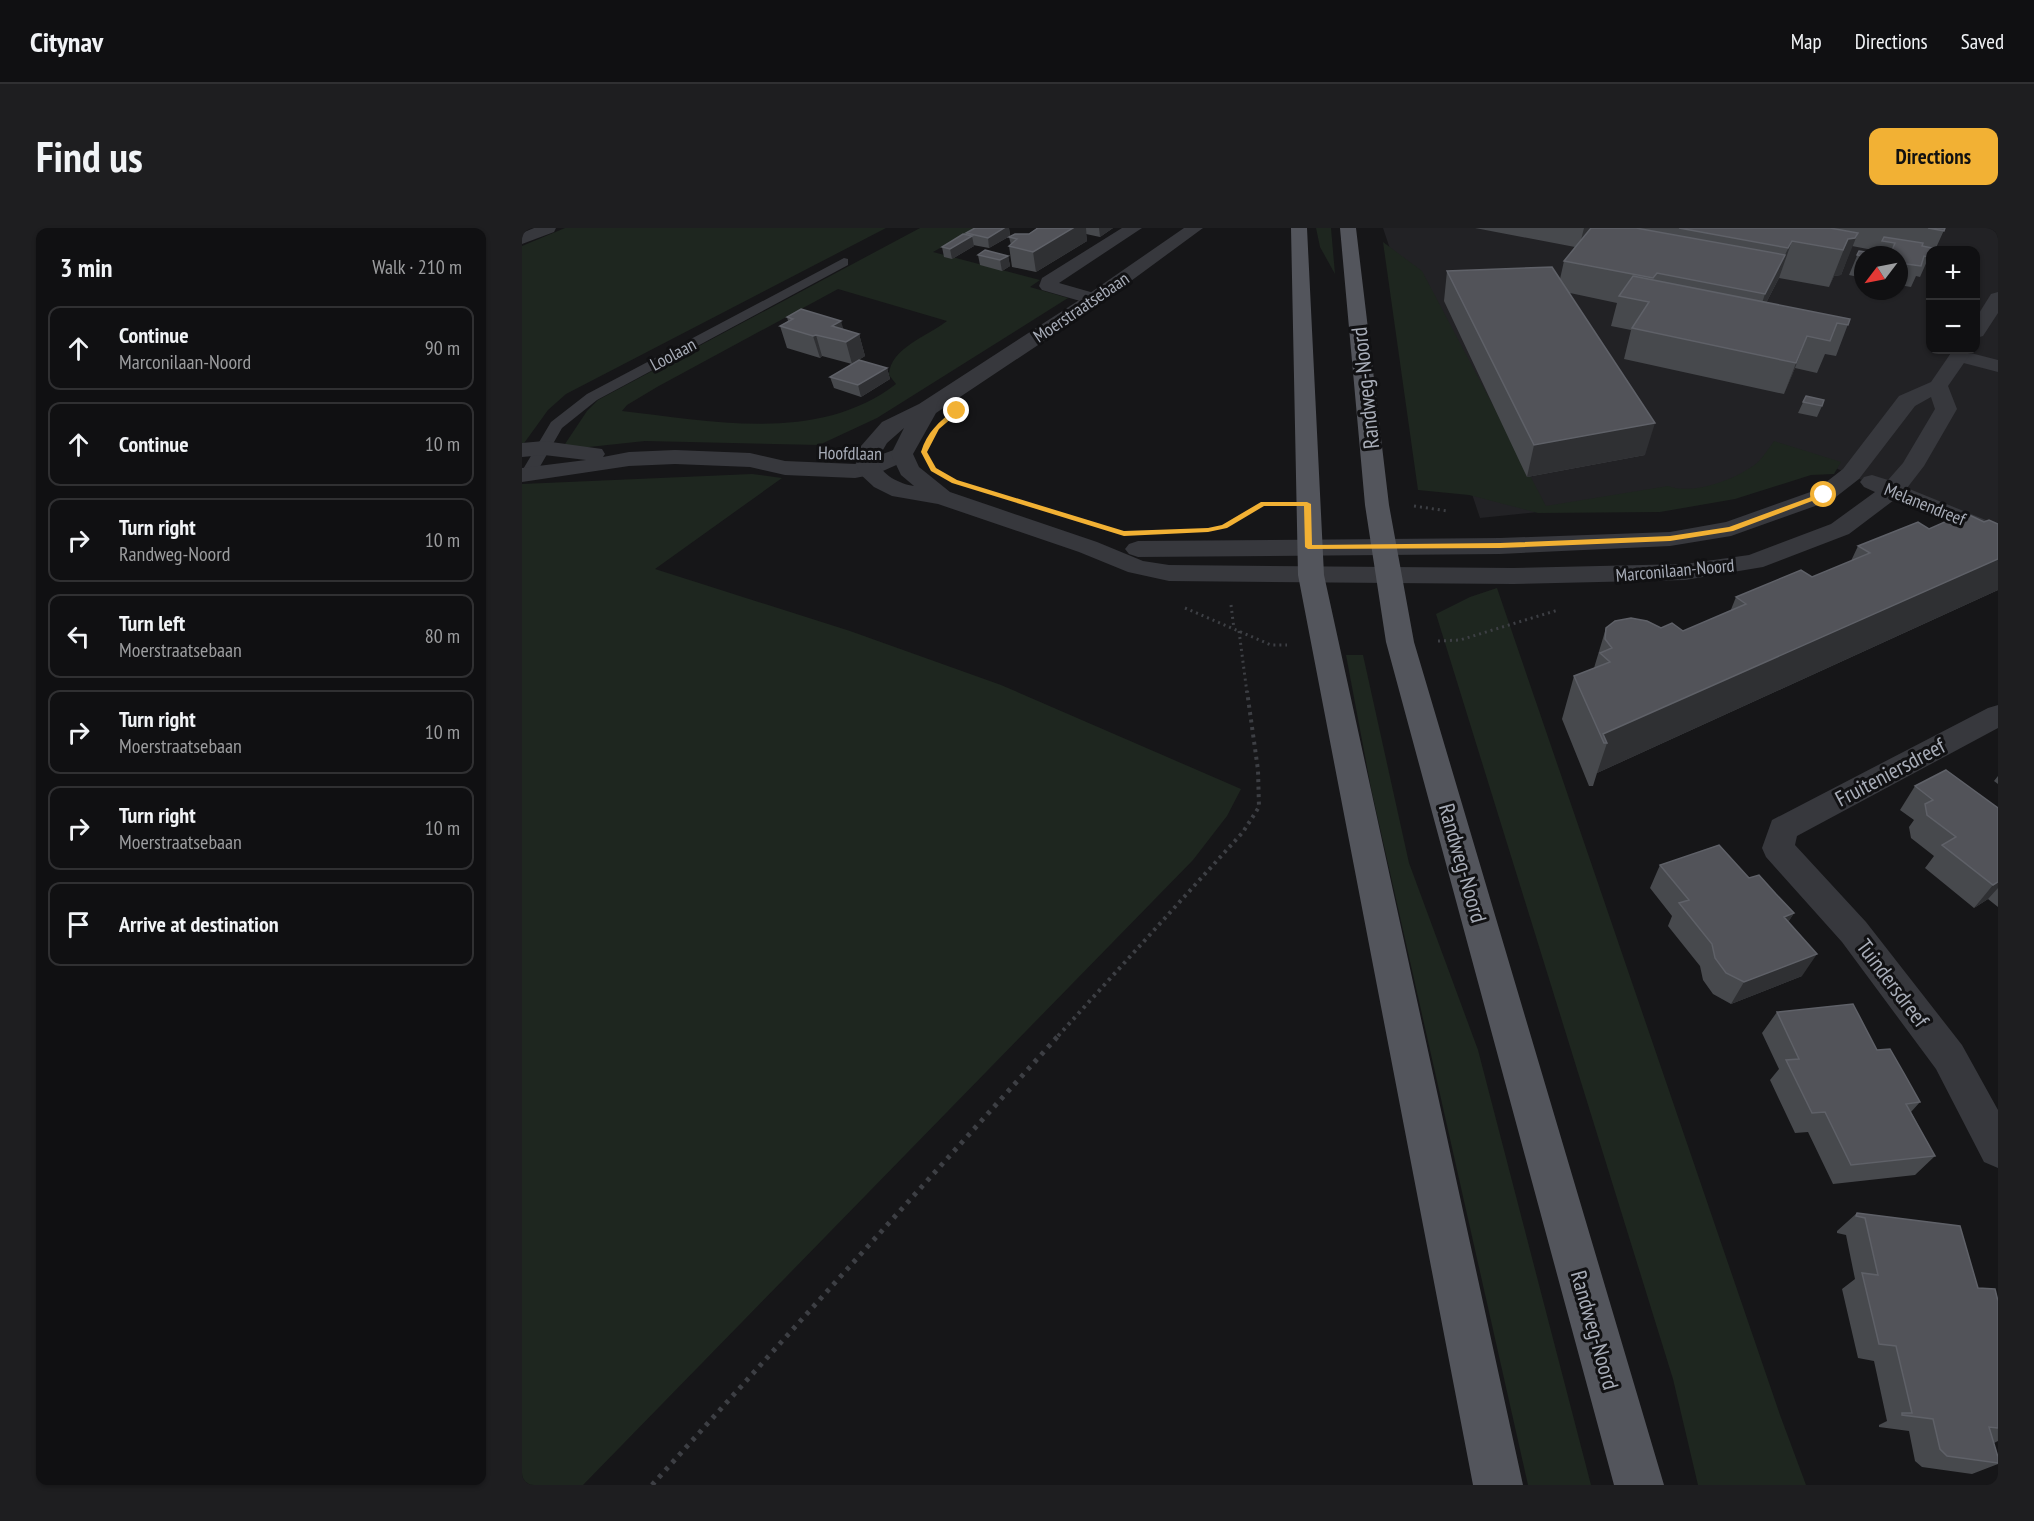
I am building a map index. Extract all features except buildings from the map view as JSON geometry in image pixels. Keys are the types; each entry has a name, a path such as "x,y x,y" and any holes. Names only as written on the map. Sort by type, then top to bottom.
{"main road":[{"path":"1299,228 1309,561 1498,1485"},
{"name":"Randweg-Noord","path":"1348,228 1386,561 1400,642 1639,1485"}],"street":[{"path":"522,239 548,228"},
{"path":"1094,298 1048,286 1048,282 1134,228"},
{"name":"Moerstraatsebaan","path":"868,460 890,427 927,409 1195,228"},
{"path":"1980,326 1998,298"},
{"name":"Marconilaan-Noord","path":"1386,561 1500,546 1680,537 1731,529 1815,500 1851,474 1907,401 1938,386 1960,354"},
{"path":"1964,354 1998,366"},
{"name":"Marconilaan-Noord","path":"1386,561 1629,575 1725,568 1754,562 1840,529 1892,490 1913,466 1946,410 1938,386"},
{"name":"Moerstraatsebaan","path":"902,454 907,438 927,409"},
{"name":"Hoofdlaan","path":"533,449 629,459"},
{"path":"902,454 909,470 942,497"},
{"name":"Hoofdlaan","path":"525,474 574,469 629,459 675,456 750,460 785,468 855,471 868,460 902,454"},
{"path":"868,460 882,482 900,492 942,497 1088,547 1137,567 1170,573 1309,561 1386,561"},
{"name":"Melanendreef","path":"1851,474 1998,534"},
{"name":"Fruiteniersdreef","path":"1783,829 1998,715"},
{"name":"Tuindersdreef","path":"1783,829 1778,848 1854,932 1949,1057 1998,1149"}],"lane":[{"name":"Loolaan","path":"525,474 533,449 556,425 592,397 844,262"}],"path":[{"path":"1244,515 1263,504 1307,504"},
{"path":"1400,642 1460,640 1532,619"},
{"path":"652,1485 1244,832 1259,807 1258,770 1239,631"}],"shaded area":[{"path":"565,228 886,228 566,394 548,410 522,446 522,246"},
{"path":"920,228 976,228 933,252 1040,280 1030,287 1068,298 877,418 819,445 645,441 561,450 587,411 598,400","holes":["838,289 947,321 911,344 896,357 889,375 896,384 866,403 833,415 799,422 764,424 728,423 622,411 627,405 657,387"]},
{"path":"1316,228 1331,228 1335,274 1320,247"},
{"path":"1383,228 1998,228 1998,543 1827,464 1684,497 1480,518"},
{"path":"1383,242 1422,271 1546,506 1668,486 1690,489 1717,484 1752,467 1774,441 1841,462 1834,474 1811,475 1735,499 1660,512 1538,513 1469,495 1418,490"},
{"path":"752,474 782,478 655,569 850,631 1001,685 1241,789 1227,816 1193,860 583,1485 522,1485 522,484"},
{"path":"1497,588 1806,1485 1698,1485 1673,1379 1436,614 1470,597"},
{"path":"1346,655 1363,655 1409,863 1478,1050 1591,1485 1528,1485 1371,788"}],"route":[{"path":"957,411 937,427 928,441 924,452 933,470 954,482 1124,534 1208,530 1225,527 1263,504 1307,504 1308,547 1500,546 1670,539 1731,529 1824,495"}]}
